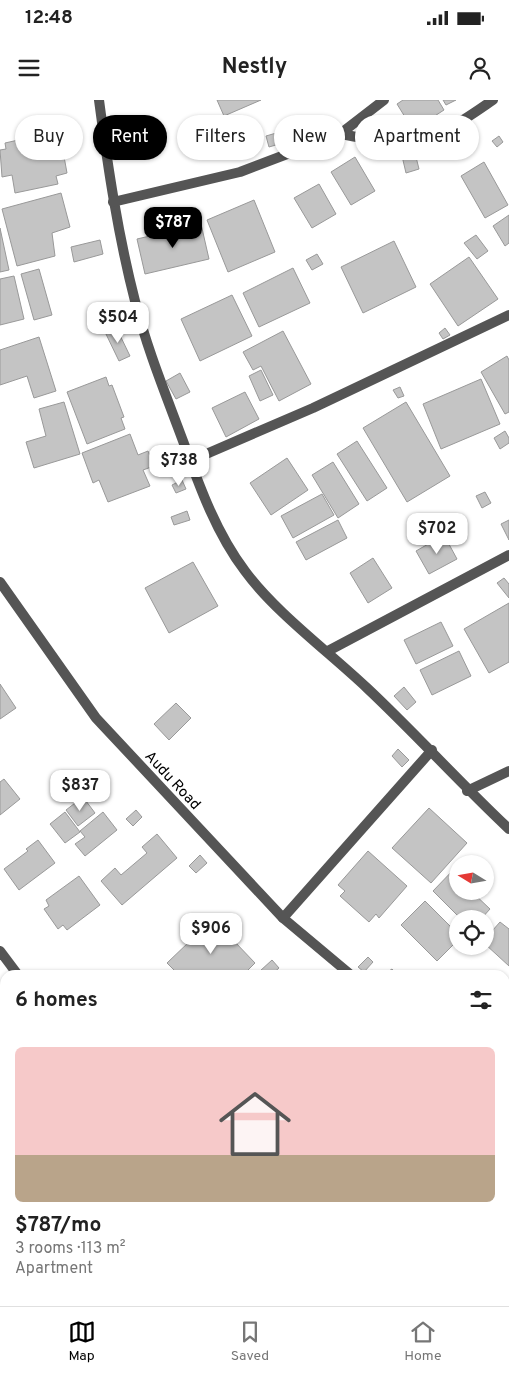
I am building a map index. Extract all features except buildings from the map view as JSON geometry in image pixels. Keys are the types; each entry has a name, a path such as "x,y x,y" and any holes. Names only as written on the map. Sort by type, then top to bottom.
{"street":[{"path":"99,100 113,202 135,303 159,377 214,520 245,571 287,616 328,651 432,750 467,791 509,829"},
{"path":"345,130 384,100"},
{"path":"345,135 394,143 414,142 439,134 493,100"},
{"path":"113,202 240,172 274,159"},
{"path":"190,461 313,408 509,315"},
{"path":"328,651 509,555"},
{"name":"Audu Road","path":"0,582 96,718 284,918 345,970"},
{"path":"284,918 432,750"},
{"path":"467,791 509,771"},
{"path":"0,951 14,970"}]}
